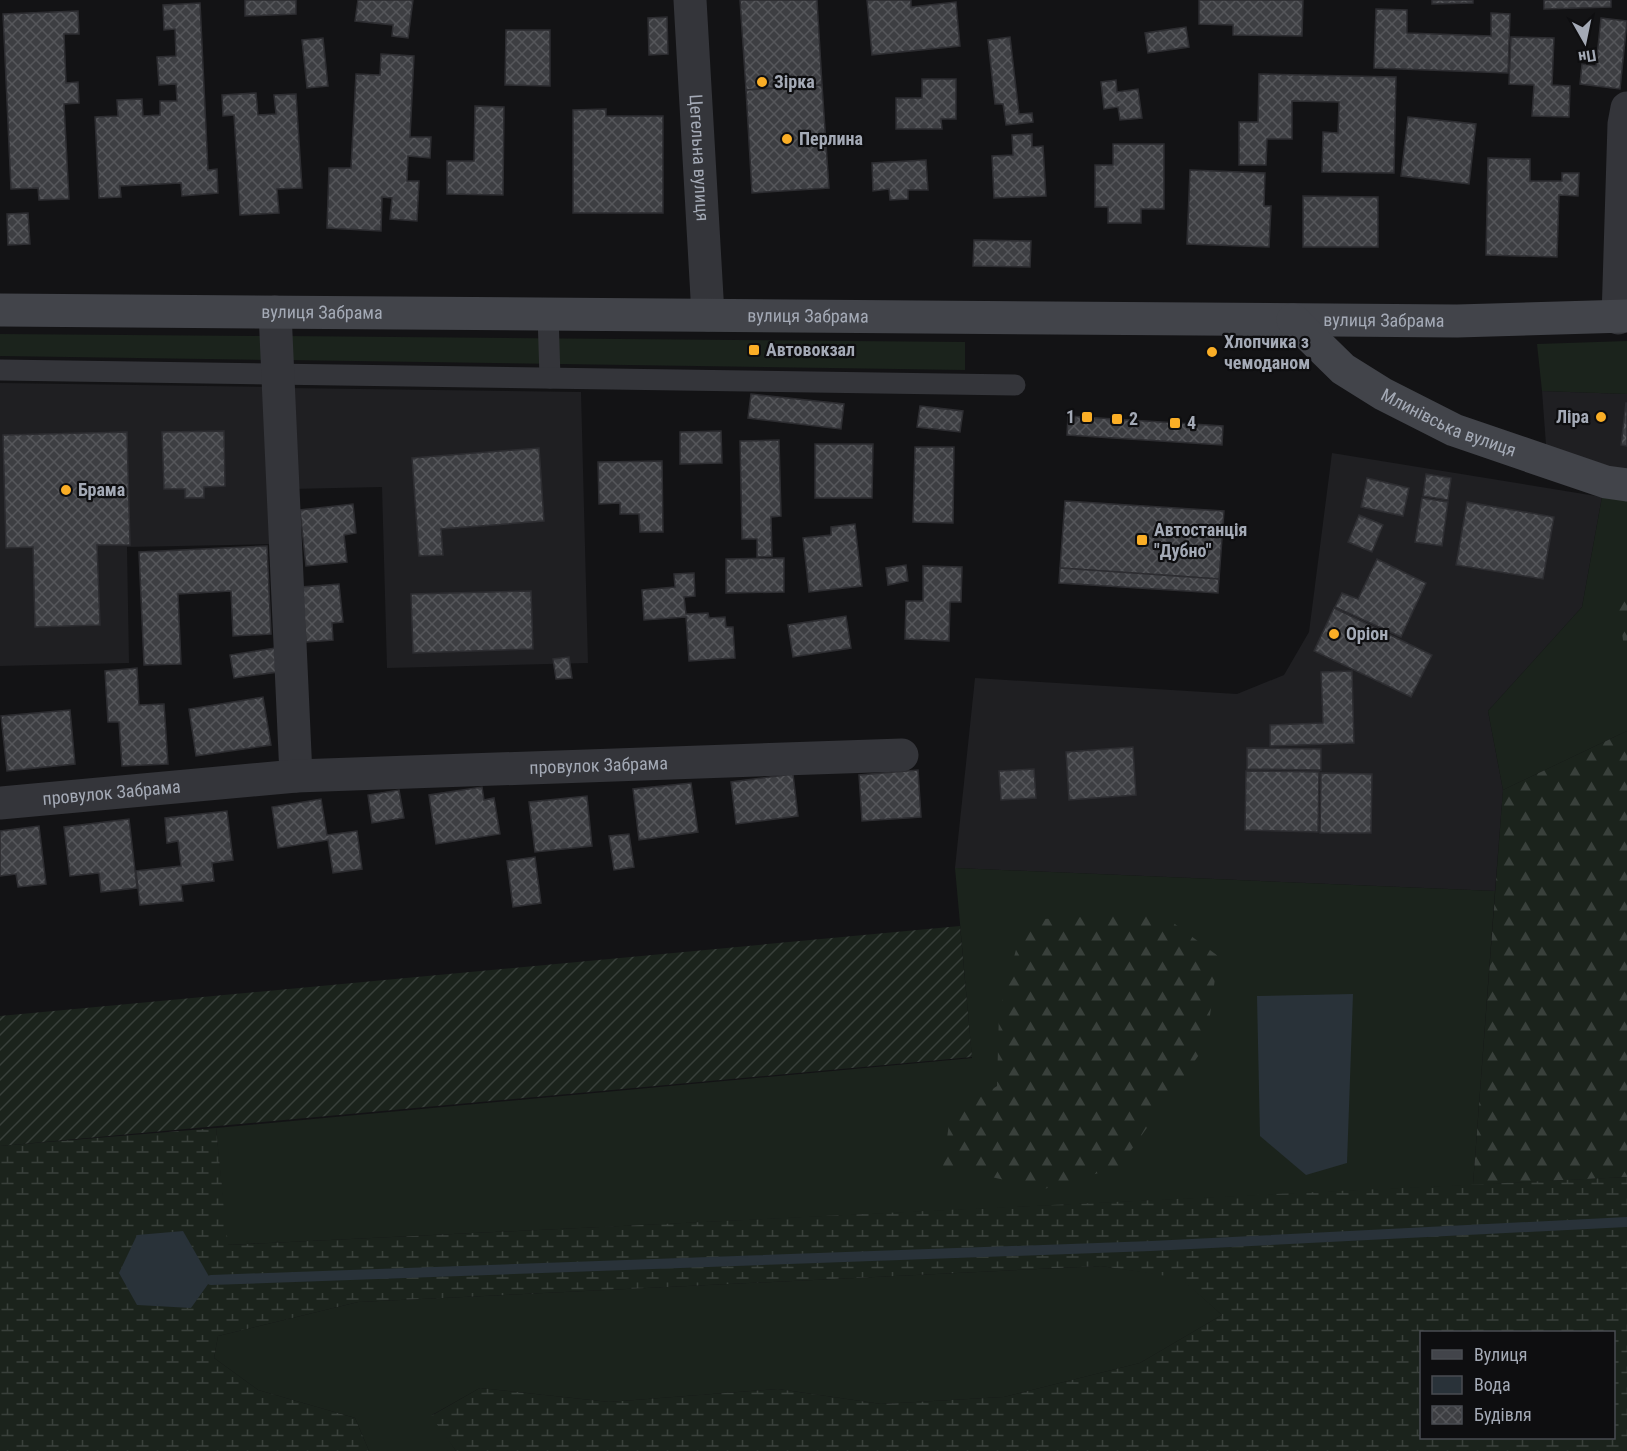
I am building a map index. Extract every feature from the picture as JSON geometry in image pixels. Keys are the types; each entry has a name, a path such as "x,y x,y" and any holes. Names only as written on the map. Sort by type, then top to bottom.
{"main road":[{"name":"вулиця Забрама","path":"0,310 1457,321 1622,317"},
{"name":"Млинівська вулиця","path":"1293,320 1343,369 1383,394 1454,430 1606,482 1627,485"}],"street":[{"name":"Цегельна вулиця","path":"690,0 708,315"},
{"name":"вулиця Забрама","path":"1622,317 1624,124 1627,108"},
{"path":"275,312 296,776"},
{"name":"провулок Забрама","path":"0,803 296,776 902,755"}],"lane":[{"path":"548,314 550,378"},
{"path":"0,369 1015,385"}],"shaded area":[{"path":"0,383 269,387 276,544 127,547 129,663 0,666"},
{"path":"286,388 581,392 588,663 387,668 382,487 291,489"},
{"path":"1542,391 1627,394 1627,470 1610,467 1546,445"},
{"path":"1332,453 1602,497 1582,607 1488,711 1503,790 1495,891 955,868 975,678 1237,694 1284,675 1309,632"}],"green space":[{"path":"0,334 267,336 267,360 0,356"},
{"path":"284,336 965,342 965,370 285,360"},
{"path":"1627,341 1627,394 1542,391 1537,344"},
{"path":"1602,497 1627,501 1627,731 1503,790 1488,711 1582,607"},
{"path":"1627,593 1627,647 1624,647 1618,604"},
{"path":"1627,731 1627,1177 1473,1185 1503,790"},
{"path":"955,868 1495,891 1473,1185 227,1245 216,1128 972,1058"},
{"path":"1160,913 1218,956 1206,1045 1119,1167 1044,1189 943,1166 950,1117 997,1086 999,1013 1024,920"},
{"path":"960,926 972,1057 0,1146 0,1016"},
{"path":"216,1128 228,1245 1627,1177 1627,1451 456,1451 431,1416 480,1388 609,1402 778,1389 881,1404 1004,1397 1140,1363 1222,1315 1180,1278 1101,1266 358,1302 218,1336 214,1358 258,1390 355,1418 369,1451 0,1451 0,1146"},
{"path":"1101,1266 1180,1277 1222,1315 1140,1363 1004,1397 881,1404 778,1389 609,1402 480,1388 432,1415 456,1451 369,1451 355,1418 258,1390 214,1358 218,1336 358,1302"}],"water":[{"path":"1353,994 1347,1163 1306,1175 1260,1136 1257,996"},
{"path":"183,1231 211,1280 191,1308 137,1305 119,1273 137,1235"}],"building":[{"path":"245,0 296,0 296,14 245,16"},
{"path":"358,0 413,0 408,38 392,36 393,25 355,21"},
{"path":"740,0 817,0 822,85 746,90"},
{"path":"867,0 911,0 911,7 956,2 960,46 872,55"},
{"path":"1199,0 1303,0 1302,36 1233,35 1233,25 1199,24"},
{"path":"1432,0 1473,0 1473,3 1432,4"},
{"path":"1544,0 1611,0 1611,7 1544,9"},
{"path":"200,3 208,170 217,169 218,193 182,196 181,183 120,186 121,197 99,198 95,117 118,116 117,100 142,99 143,116 160,115 160,101 177,101 176,84 159,85 157,57 176,56 175,29 164,30 163,5"},
{"path":"1376,9 1407,10 1407,33 1491,36 1491,13 1510,14 1508,73 1374,68"},
{"path":"78,11 79,34 64,34 66,83 78,82 79,103 64,104 69,199 39,200 38,188 11,189 3,14"},
{"path":"667,17 668,54 649,55 648,18"},
{"path":"1601,18 1627,21 1620,89 1580,84 1582,64 1596,66"},
{"path":"1186,27 1189,47 1148,53 1145,33"},
{"path":"506,30 550,30 550,86 505,85"},
{"path":"1010,37 1019,114 1032,113 1033,122 1006,125 1003,104 995,104 988,40"},
{"path":"1511,37 1554,38 1552,85 1570,86 1569,117 1532,116 1534,85 1509,84"},
{"path":"323,38 328,86 307,88 302,40"},
{"path":"381,54 414,56 410,137 431,137 430,158 408,156 407,181 419,181 417,221 390,219 392,198 382,197 381,231 327,228 329,168 351,168 356,74 380,75"},
{"path":"1259,74 1396,77 1394,173 1322,172 1323,132 1338,133 1339,102 1292,101 1292,139 1267,139 1266,165 1239,165 1239,122 1258,122"},
{"path":"922,79 956,79 956,119 941,119 942,129 896,129 896,98 922,98"},
{"path":"1116,80 1117,92 1138,89 1142,118 1120,120 1118,107 1104,109 1101,82"},
{"name":"Перлина","path":"822,85 829,188 752,193 746,90"},
{"path":"256,93 258,115 276,114 274,95 296,94 302,188 277,189 279,213 240,215 234,115 223,116 222,95"},
{"path":"475,106 504,107 503,195 447,194 447,161 474,161"},
{"path":"606,109 606,116 663,116 663,213 573,213 573,110"},
{"path":"1408,117 1476,124 1469,184 1401,176"},
{"path":"1032,134 1032,147 1043,146 1046,196 994,198 992,156 1013,155 1012,135"},
{"path":"1113,144 1164,144 1164,209 1141,209 1141,223 1108,223 1108,207 1095,207 1095,165 1113,165"},
{"path":"1488,158 1530,159 1530,181 1562,181 1562,173 1579,173 1578,196 1559,195 1557,257 1486,255"},
{"path":"926,160 928,190 908,190 908,199 890,200 889,189 873,191 872,163"},
{"path":"1190,170 1265,173 1264,206 1271,206 1269,247 1187,244"},
{"path":"1303,196 1378,197 1378,247 1303,247"},
{"path":"28,213 30,244 8,245 7,214"},
{"path":"974,240 1031,241 1030,267 973,266"},
{"path":"751,394 844,404 841,429 748,418"},
{"path":"1627,403 1627,446 1621,445"},
{"path":"920,406 963,411 960,432 917,427"},
{"path":"1068,416 1223,426 1222,445 1067,435"},
{"path":"224,431 225,486 204,487 204,498 185,498 185,489 164,489 162,432"},
{"path":"721,431 722,463 680,464 680,432"},
{"name":"Брама","path":"127,432 130,545 97,545 100,625 35,627 33,547 6,548 3,435"},
{"path":"779,440 781,516 771,517 772,556 757,557 757,539 742,539 740,441"},
{"path":"815,444 873,444 872,498 815,498"},
{"path":"915,447 954,447 953,523 913,522"},
{"path":"539,448 544,521 441,529 443,555 419,556 412,458"},
{"path":"662,461 663,532 640,532 639,514 620,514 620,503 599,504 598,462"},
{"path":"1426,474 1451,478 1448,500 1423,496"},
{"path":"1367,478 1409,488 1403,516 1361,507"},
{"path":"1422,498 1448,502 1442,546 1415,542"},
{"name":"Автостанція \"Дубно\"","path":"1065,501 1224,511 1219,579 1060,568"},
{"path":"1467,502 1554,517 1543,579 1456,565"},
{"path":"353,504 356,533 344,535 347,562 306,566 300,510"},
{"path":"1359,515 1383,525 1372,552 1348,542"},
{"path":"855,524 862,586 809,592 803,538 831,535 831,527"},
{"path":"267,546 271,634 233,636 231,591 178,594 181,664 144,665 139,552"},
{"path":"784,558 784,592 726,593 726,559"},
{"path":"1377,559 1426,583 1401,637 1335,607 1342,593 1358,599"},
{"path":"906,565 908,581 888,585 886,568"},
{"path":"923,566 962,567 961,602 950,602 949,641 905,639 906,601 923,601"},
{"path":"1060,568 1219,579 1218,593 1059,583"},
{"path":"694,573 695,596 684,597 686,614 708,613 709,618 725,617 726,627 733,627 735,658 689,661 686,617 644,620 642,590 675,587 674,574"},
{"path":"339,584 343,622 332,623 333,640 306,642 301,587"},
{"path":"531,591 533,649 413,653 411,594"},
{"path":"1334,608 1432,655 1411,697 1314,651"},
{"path":"846,616 851,648 793,657 788,625"},
{"path":"275,648 278,672 234,678 230,655"},
{"path":"569,657 572,678 556,679 553,659"},
{"path":"137,668 139,705 164,704 168,764 122,766 119,722 108,722 105,671"},
{"path":"1352,671 1354,743 1270,746 1270,725 1323,723 1321,672"},
{"path":"263,697 271,745 196,756 189,709"},
{"path":"70,710 75,764 7,771 1,716"},
{"path":"1133,747 1136,795 1069,800 1066,752"},
{"path":"1247,748 1321,749 1321,770 1247,769"},
{"path":"1034,769 1036,798 1001,800 999,771"},
{"path":"918,770 921,817 862,821 859,775"},
{"path":"1246,771 1319,772 1318,832 1245,830"},
{"path":"1321,773 1372,774 1371,833 1320,833"},
{"path":"793,774 798,816 736,824 731,782"},
{"path":"691,783 698,832 639,840 633,789"},
{"path":"482,787 484,800 494,798 500,834 436,844 429,795"},
{"path":"399,790 404,818 372,823 368,795"},
{"path":"587,796 592,846 535,852 529,802"},
{"path":"321,799 327,835 357,831 362,869 333,873 328,840 278,848 272,807"},
{"path":"227,811 233,860 212,863 214,881 181,885 183,901 140,905 136,871 181,866 178,841 167,843 165,818"},
{"path":"129,819 137,888 101,892 99,873 70,876 64,827"},
{"path":"39,826 46,884 18,887 16,874 0,876 0,831"},
{"path":"629,834 634,867 614,870 609,836"},
{"path":"535,857 541,903 513,907 507,861"}],"waterway":[{"path":"211,1280 1151,1246 1627,1222"}],"place":[{"name":"Зірка","path":"762,82"},
{"name":"Перлина","path":"787,139"},
{"name":"Автовокзал","path":"754,350"},
{"name":"Хлопчика з чемоданом","path":"1212,352"},
{"name":"1","path":"1087,417"},
{"name":"Ліра","path":"1601,417"},
{"name":"2","path":"1117,419"},
{"name":"4","path":"1175,423"},
{"name":"Брама","path":"66,490"},
{"name":"Автостанція \"Дубно\"","path":"1142,540"},
{"name":"Оріон","path":"1334,634"}]}
